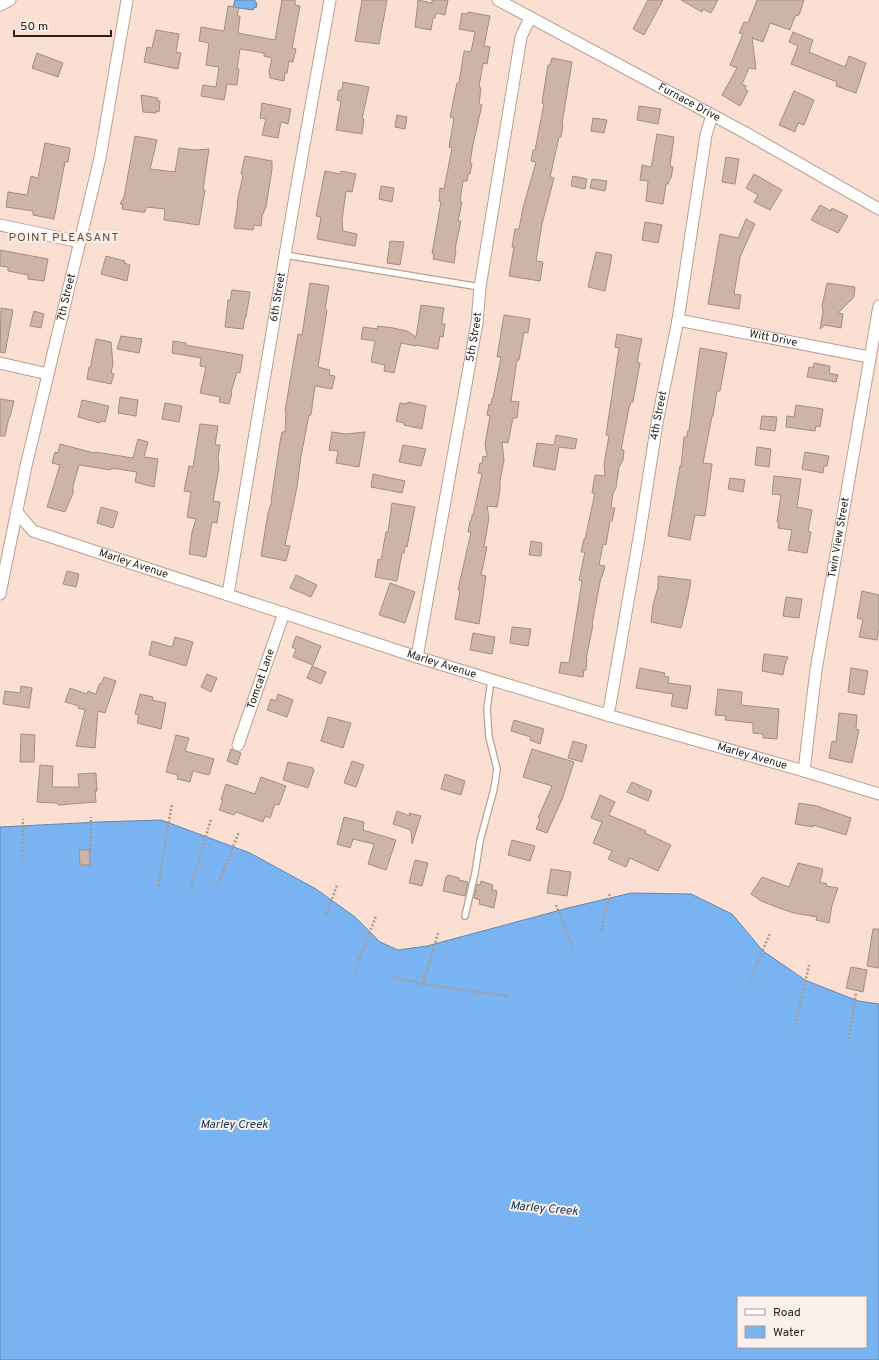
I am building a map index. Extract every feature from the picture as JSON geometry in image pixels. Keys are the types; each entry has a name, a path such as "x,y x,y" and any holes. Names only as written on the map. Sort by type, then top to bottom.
{"street":[{"path":"0,5 10,0"},
{"name":"7th Street","path":"0,594 16,511 100,158 127,0"},
{"name":"6th Street","path":"228,594 330,0"},
{"name":"Furnace Drive","path":"498,0 751,136 879,209"},
{"name":"5th Street","path":"417,657 477,323 480,287 521,37 530,18"},
{"name":"4th Street","path":"607,716 657,423 678,320 706,135 712,115"},
{"path":"0,225 80,242"},
{"name":"Twin View Street","path":"804,770 816,670 879,306"},
{"name":"Witt Drive","path":"678,320 870,357"},
{"path":"0,363 48,374"},
{"name":"Marley Avenue","path":"16,511 33,531 417,657 607,716 804,770 879,794"},
{"name":"Tomcat Lane","path":"238,745 284,613"}],"lane":[{"path":"285,255 480,287"},
{"path":"466,916 480,841 494,789 496,769 489,737 487,709 491,680"}],"path":[{"path":"158,886 172,803"},
{"path":"90,862 91,817"},
{"path":"22,860 23,819"},
{"path":"191,887 211,819"},
{"path":"217,887 239,832"},
{"path":"327,914 337,885"},
{"path":"601,931 610,893"},
{"path":"556,905 573,948"},
{"path":"355,971 376,916"},
{"path":"423,984 438,933"},
{"path":"750,980 770,933"},
{"path":"795,1024 809,965"},
{"path":"393,977 423,984 508,996"},
{"path":"848,1042 856,993"}],"water":[{"path":"235,0 255,0 255,3 257,3 256,8 254,7 253,10 233,7"},
{"name":"Marley Creek","path":"161,820 250,853 316,889 355,917 380,942 398,950 427,946 568,908 631,893 691,894 732,914 763,951 805,980 858,1001 879,1004 879,1360 0,1360 0,827"}],"building":[{"path":"282,0 295,0 295,5 300,6 292,48 296,49 293,62 289,61 284,81 270,78 269,71 272,58 264,56 264,53 240,49 237,69 239,69 237,85 227,84 224,100 201,96 203,85 216,87 219,67 206,65 209,43 199,41 201,27 224,31 228,6 239,8 237,16 240,16 238,33 275,40"},
{"path":"362,0 387,0 379,44 355,41"},
{"path":"418,0 432,3 432,0 448,0 445,15 436,13 435,18 433,18 431,30 415,27"},
{"path":"648,0 663,0 644,35 633,29"},
{"path":"681,0 718,0 711,13 703,9 702,12"},
{"path":"757,0 804,0 799,15 795,16 790,30 770,23 763,42 752,38 756,69 749,68 742,84 746,86 745,89 748,91 740,106 722,95 737,68 730,65 743,34 739,33 744,22 748,23"},
{"path":"468,12 490,16 484,46 490,47 487,64 483,63 479,87 481,88 479,104 482,105 473,144 470,174 468,174 467,181 463,181 460,201 462,202 458,221 461,221 455,249 454,263 433,259 434,254 432,254 441,202 439,201 440,188 444,189 452,148 449,147 454,118 450,117 457,83 459,83 464,51 471,52 475,32 459,29 462,13 467,14"},
{"path":"156,30 179,34 176,52 181,53 178,69 144,62 147,47 152,48"},
{"path":"793,32 813,40 809,52 845,67 849,56 866,63 856,93 836,86 837,82 791,64 798,46 789,42"},
{"path":"37,53 63,63 58,77 32,68"},
{"path":"552,58 572,62 561,137 559,137 550,177 554,178 542,224 536,261 543,262 540,281 509,276 514,247 512,247 515,229 519,229 523,208 536,162 531,161 533,150 535,150 544,104 542,103 548,65 550,65"},
{"path":"343,82 369,87 362,119 364,119 362,134 336,130 341,101 337,100 339,90 342,90"},
{"path":"794,91 814,100 804,125 798,123 795,132 779,125"},
{"path":"141,95 158,98 157,101 160,101 159,112 143,112"},
{"path":"262,103 291,109 288,124 281,122 278,138 262,135 266,119 260,118"},
{"path":"639,106 661,109 658,124 637,120"},
{"path":"397,115 407,117 405,129 395,127"},
{"path":"593,118 607,120 604,133 591,131"},
{"path":"657,134 674,137 670,166 673,167 671,178 668,184 666,184 663,204 646,201 648,181 640,180 642,165 651,167"},
{"path":"135,136 157,140 150,169 175,172 179,148 195,150 209,149 203,190 205,190 199,225 164,220 165,209 146,207 145,212 141,212 122,209 123,204 120,204 124,197"},
{"path":"45,143 70,148 68,162 65,162 54,219 33,215 33,211 6,207 8,192 27,195 31,176 38,178"},
{"path":"245,156 272,161 266,207 262,216 261,226 254,225 253,230 234,228 237,203 243,175 241,174"},
{"path":"726,157 739,159 735,184 722,182"},
{"path":"325,171 340,174 341,171 356,174 352,192 346,191 342,220 343,231 357,234 355,246 317,239 321,217 316,216"},
{"path":"754,174 782,190 770,210 754,202 758,195 746,188"},
{"path":"573,176 587,179 585,189 571,186"},
{"path":"592,179 607,181 605,191 590,188"},
{"path":"381,186 394,188 392,202 379,199"},
{"path":"820,205 831,211 832,208 848,216 838,233 811,220"},
{"path":"746,219 755,224 740,257 734,294 741,295 739,309 708,304 720,234 738,238"},
{"path":"645,222 662,225 658,243 642,240"},
{"path":"390,241 404,242 400,265 387,263"},
{"path":"0,250 48,259 44,281 28,279 28,275 8,271 8,267 0,266"},
{"path":"596,252 612,255 605,291 588,287"},
{"path":"106,256 125,261 124,263 130,265 127,281 101,274"},
{"path":"310,283 329,286 325,309 327,310 318,367 330,370 329,375 335,376 332,389 315,386 311,415 309,415 297,487 285,545 290,546 286,561 261,556 268,513 272,501 280,442 282,432 285,432 285,411 298,334 302,335"},
{"path":"827,283 855,287 854,297 838,313 843,314 841,328 825,325 820,329 823,312 822,306"},
{"path":"232,290 250,292 243,329 225,327 228,300 230,300"},
{"path":"421,305 444,308 442,324 445,324 443,337 440,336 438,349 401,343 394,373 384,371 385,365 371,362 375,341 361,339 363,327 377,329 378,326 393,328 407,331 416,337"},
{"path":"1,308 13,310 5,353 0,352"},
{"path":"34,311 44,314 41,328 30,326"},
{"path":"504,315 530,319 528,333 524,332 519,360 517,360 511,401 519,402 517,418 513,418 508,443 502,442 504,460 497,507 487,506 489,518 484,547 487,547 481,575 486,576 479,624 455,619 460,590 458,590 471,532 468,532 470,521 473,515 482,474 478,473 483,456 487,457 485,444 490,416 487,415 489,404 491,405 493,398 501,357 497,357"},
{"path":"617,334 642,339 637,362 640,363 633,402 631,402 629,408 621,450 624,450 623,460 619,467 616,488 613,493 611,508 615,508 612,521 610,521 606,545 603,544 599,565 605,566 601,577 586,659 586,670 584,670 583,677 559,673 561,662 569,663 582,581 579,580 585,552 581,552 595,493 592,493 595,475 605,476 604,464 609,436 606,435 619,348 615,347"},
{"path":"121,336 142,339 139,353 117,349"},
{"path":"96,339 111,342 113,364 111,373 114,374 111,384 87,379 89,367 91,367"},
{"path":"173,341 186,343 185,345 243,355 240,373 237,372 229,404 219,402 220,397 200,393 206,367 200,366 201,358 172,353"},
{"path":"700,348 727,353 720,391 717,391 703,463 712,464 705,516 695,515 690,540 668,536 680,466 681,467 684,437 687,437 688,430 689,431"},
{"path":"814,363 830,366 829,373 838,375 836,382 807,377 809,367 813,368"},
{"path":"120,397 138,400 136,416 118,413"},
{"path":"0,399 14,401 5,436 0,436"},
{"path":"82,400 109,406 105,422 101,421 100,423 78,417"},
{"path":"408,402 426,406 422,429 404,425 404,423 396,421 400,403 407,404"},
{"path":"165,403 182,406 179,422 162,419"},
{"path":"796,405 823,409 820,427 816,426 815,431 786,427 787,416 794,417"},
{"path":"762,416 777,417 775,431 760,429"},
{"path":"200,424 218,426 215,445 220,445 218,457 219,468 213,501 220,502 217,523 212,522 206,557 189,554 192,532 196,519 187,517 191,492 184,491 189,466 193,467"},
{"path":"332,432 346,434 365,432 359,467 336,463 338,451 329,450"},
{"path":"556,435 577,439 575,449 559,447 555,470 533,466 537,443 554,445"},
{"path":"138,439 148,442 144,457 158,459 154,487 135,482 137,472 79,465 73,486 73,493 65,512 47,507 60,465 52,463 55,452 58,453 60,444 94,453 133,458"},
{"path":"403,445 426,449 421,466 399,462"},
{"path":"757,447 771,449 769,467 755,465"},
{"path":"805,452 829,456 827,466 824,466 823,473 802,469"},
{"path":"373,474 405,481 402,493 371,487"},
{"path":"774,476 801,479 797,507 812,510 808,531 811,532 807,553 788,550 792,530 778,528 779,522 777,522 781,495 772,494"},
{"path":"730,478 745,480 743,492 728,489"},
{"path":"392,503 415,507 407,547 405,546 404,553 402,553 397,581 375,577 378,559 381,560 386,532 388,532"},
{"path":"101,507 118,512 113,528 97,523"},
{"path":"531,541 542,543 541,556 529,555"},
{"path":"67,571 79,574 76,587 63,584"},
{"path":"296,575 317,585 311,597 290,588"},
{"path":"658,576 691,580 681,628 651,622 653,605 658,587"},
{"path":"390,583 415,592 405,623 379,615"},
{"path":"862,591 879,595 879,629 877,640 859,637 863,620 857,618"},
{"path":"786,597 802,599 799,618 783,616"},
{"path":"512,627 531,629 528,646 510,643"},
{"path":"473,633 495,637 492,654 470,650"},
{"path":"296,636 321,646 313,665 293,657 296,649 292,647"},
{"path":"175,637 193,642 186,666 149,655 152,641 172,647"},
{"path":"764,654 788,657 783,675 762,671"},
{"path":"312,666 326,672 321,684 307,678"},
{"path":"640,668 665,673 664,676 669,677 668,683 691,686 687,709 671,706 673,694 636,688"},
{"path":"851,668 868,671 864,695 848,692"},
{"path":"207,674 217,678 211,692 201,687"},
{"path":"104,677 116,681 105,713 98,711 95,748 76,746 85,710 78,708 79,706 65,702 70,688 87,694 88,691 96,694 99,684 101,684"},
{"path":"21,686 32,688 29,708 3,704 5,691 20,693"},
{"path":"718,689 742,692 741,705 779,709 777,739 763,738 763,734 753,733 753,723 725,720 726,716 715,715"},
{"path":"140,694 153,697 152,700 166,703 161,729 137,723 139,715 135,714"},
{"path":"278,694 293,700 287,717 267,710 271,699 276,701"},
{"path":"839,713 857,715 856,729 859,730 852,763 829,758 832,741 836,742"},
{"path":"328,717 351,723 343,748 321,741"},
{"path":"514,720 544,729 540,744 530,740 531,737 511,731"},
{"path":"21,734 35,735 34,762 20,762"},
{"path":"176,735 189,738 185,751 214,759 209,775 193,771 190,782 177,779 178,775 166,772"},
{"path":"573,741 587,745 582,762 568,758"},
{"path":"231,749 241,753 237,765 227,761"},
{"path":"532,749 574,762 563,797 547,833 536,829 540,819 538,818 552,786 523,777"},
{"path":"352,761 364,765 356,787 344,783"},
{"path":"288,762 313,768 314,770 308,788 283,780"},
{"path":"40,765 53,766 52,787 79,787 78,774 96,773 96,802 58,805 57,803 37,802"},
{"path":"445,774 465,781 461,795 441,789"},
{"path":"261,777 286,786 279,805 275,804 270,818 265,816 263,822 236,812 234,815 219,810 223,800 221,800 226,784 255,794"},
{"path":"632,782 652,791 648,801 627,792"},
{"path":"600,795 615,802 609,815 646,831 645,833 671,845 658,871 630,858 626,867 608,859 612,851 593,843 602,822 591,818"},
{"path":"799,803 817,806 851,818 846,835 813,825 813,827 795,824"},
{"path":"397,811 410,816 409,813 421,816 412,844 411,830 393,824"},
{"path":"344,817 364,822 363,830 396,840 386,870 368,864 374,844 353,839 350,848 337,844"},
{"path":"512,840 535,846 530,861 508,855"},
{"path":"79,850 89,850 90,865 80,865"},
{"path":"415,860 428,863 422,886 409,883"},
{"path":"798,863 823,869 820,882 827,884 826,886 838,888 832,905 829,923 816,920 817,917 794,913 779,908 761,901 751,894 762,877 789,887"},
{"path":"551,869 571,872 567,896 547,893"},
{"path":"448,875 468,882 465,896 443,891 446,877"},
{"path":"481,881 493,885 492,890 497,891 494,908 479,904 480,900 474,898 477,884 480,885"},
{"path":"873,929 879,929 879,968 867,966"},
{"path":"851,967 867,970 863,992 846,988"}],"district":[{"name":"POINT PLEASANT","path":"64,238"}]}
